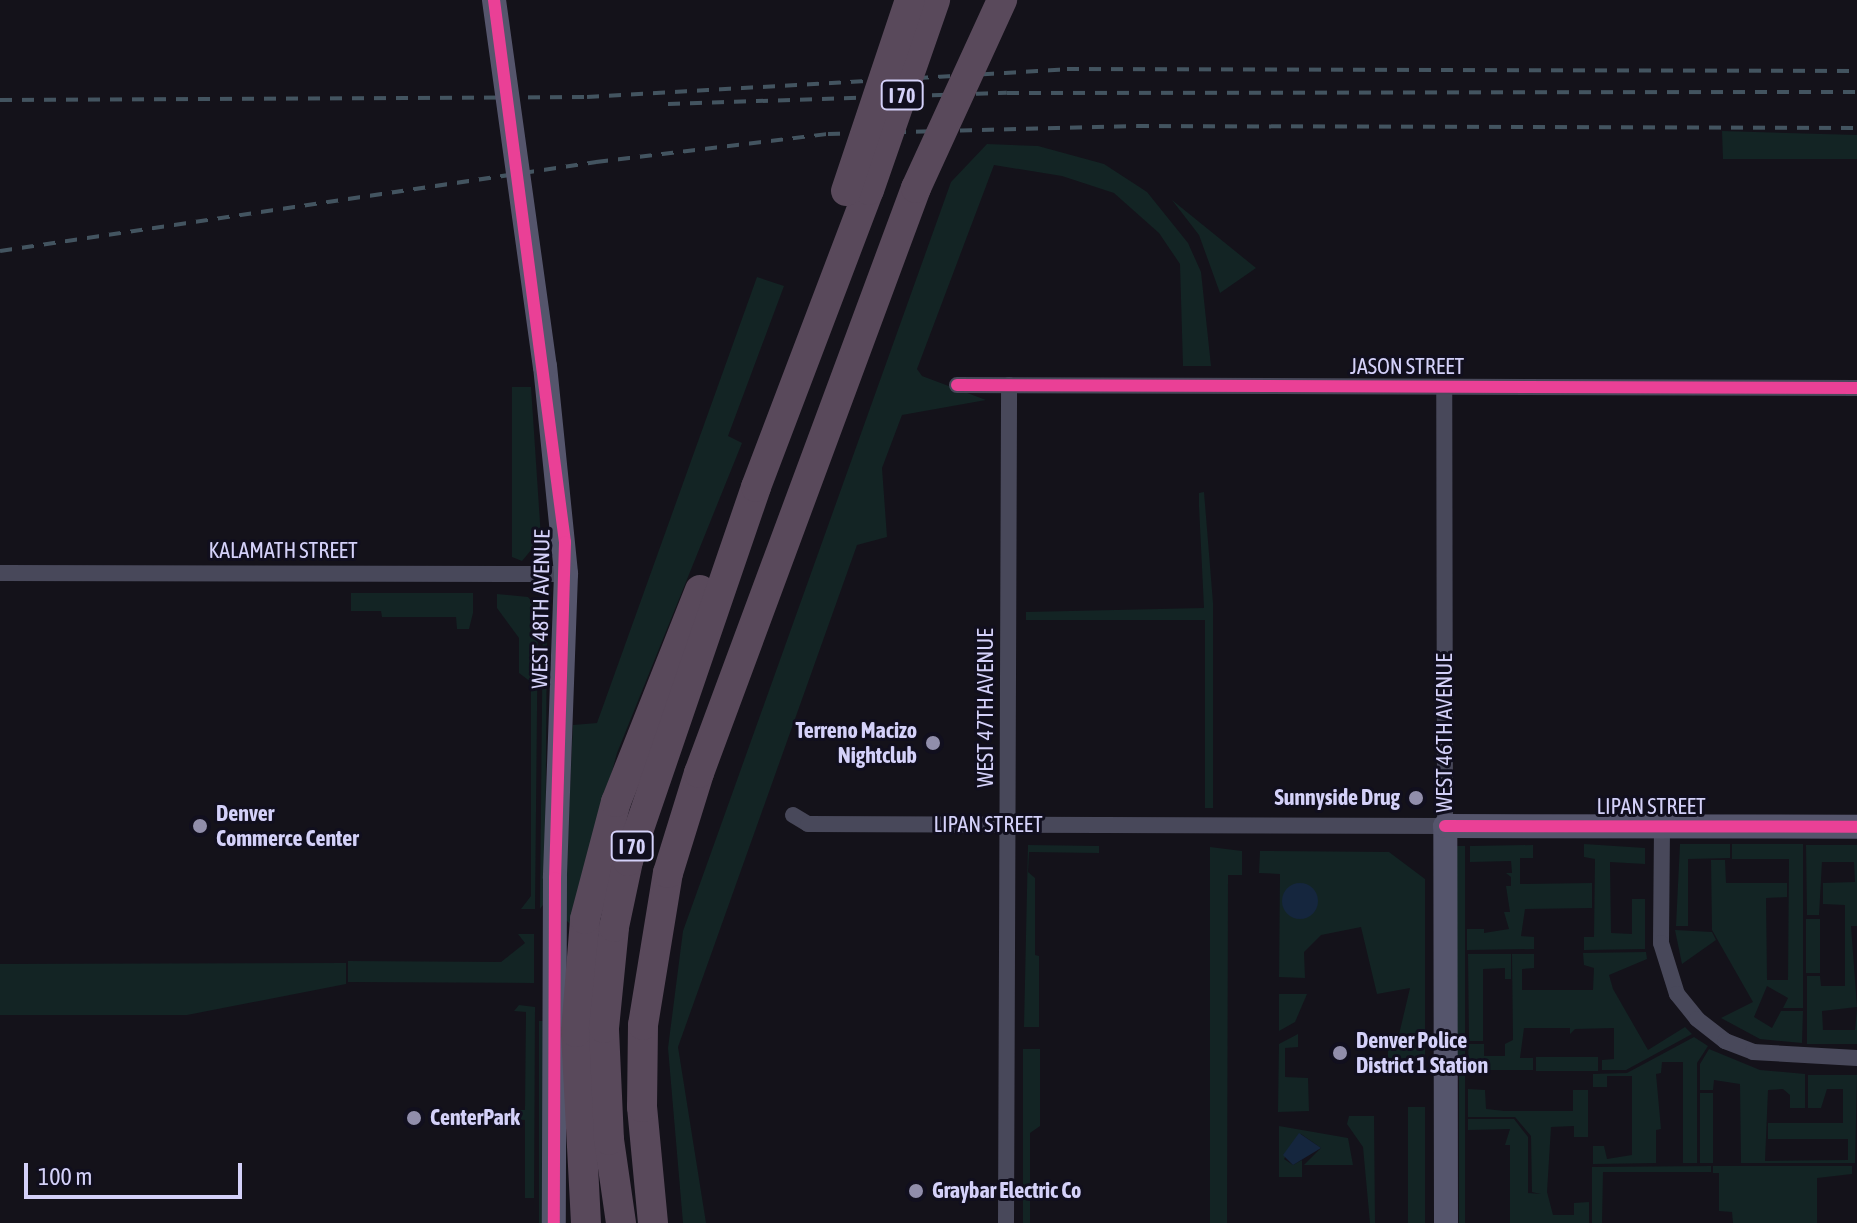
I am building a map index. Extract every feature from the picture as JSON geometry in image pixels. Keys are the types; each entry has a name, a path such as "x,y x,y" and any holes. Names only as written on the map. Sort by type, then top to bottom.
{"highway":[{"path":"858,190 910,0"},
{"name":"I 70","path":"621,1223 604,1062 614,927 646,797 819,319 858,190 935,0"},
{"name":"I 70","path":"653,1223 642,1107 643,1025 658,917 699,773 916,188 982,0"},
{"path":"916,188 1002,0"},
{"path":"586,1223 577,1002 594,875 674,653 709,569 756,487"},
{"path":"643,1025 674,1223"}],"street":[{"name":"WEST 48TH AVENUE","path":"494,0 545,366 566,574 556,833 554,1223"},
{"name":"JASON STREET","path":"957,385 1857,388"},
{"name":"WEST 47TH AVENUE","path":"1006,1223 1009,385"},
{"name":"WEST 46TH AVENUE","path":"1444,387 1446,1223"},
{"name":"KALAMATH STREET","path":"0,573 566,574"},
{"name":"LIPAN STREET","path":"793,815 808,824 1857,827"},
{"path":"1662,827 1661,943 1677,994 1697,1019 1725,1041 1753,1052 1857,1058"}],"shaded area":[{"path":"1722,131 1857,135 1857,159 1723,159"},
{"path":"987,144 1038,146 1104,164 1147,192 1188,243 1201,272 1211,366 1183,366 1180,264 1159,233 1114,193 1062,176 994,165 917,369 922,376 986,400 902,415 882,468 887,537 857,545 678,1047 706,1223 683,1223 668,1048 683,931 951,182"},
{"path":"1172,200 1256,268 1220,293 1199,235"},
{"path":"757,277 784,286 728,436 742,443 617,753 571,925 564,918 573,725 597,723"},
{"path":"512,387 531,387 541,538 522,561 512,557"},
{"path":"1204,492 1213,603 1213,808 1205,808 1205,620 1026,620 1026,612 1204,608 1199,493"},
{"path":"351,593 473,593 473,613 469,629 457,629 456,617 382,617 381,611 351,611"},
{"path":"497,594 528,597 538,609 535,909 521,909 531,896 531,682 519,673 519,638 497,608"},
{"path":"543,605 547,617 545,902 540,909"},
{"path":"1584,844 1645,848 1645,864 1610,862 1611,933 1632,934 1632,899 1645,899 1645,949 1584,950 1584,937 1594,937 1595,859 1584,857"},
{"path":"1680,844 1730,844 1730,858 1688,859 1688,926 1676,926"},
{"path":"1732,844 1803,844 1803,1008 1783,1008 1788,998 1767,986 1754,1017 1772,1028 1781,1011 1803,1011 1802,1043 1760,1039 1721,1018 1753,1002 1712,930 1711,860 1725,860 1726,883 1787,883 1787,897 1766,898 1767,980 1788,980 1789,859 1732,859"},
{"path":"1028,845 1099,846 1099,853 1029,852 1028,872 1035,878 1039,1027 1024,1027"},
{"path":"1533,845 1533,858 1520,858 1520,884 1592,883 1592,908 1525,909 1521,936 1534,937 1534,949 1467,950 1467,929 1484,929 1484,933 1509,929 1504,912 1510,912 1506,886 1511,886 1511,877 1506,873 1512,873 1511,861 1470,862 1470,846"},
{"path":"1806,845 1857,845 1857,926 1851,926 1857,1007 1822,1011 1823,1030 1855,1030 1857,1010 1857,1044 1807,1044 1807,976 1820,976 1821,986 1845,986 1845,905 1823,904 1823,883 1855,882 1854,862 1822,862 1819,915 1807,915"},
{"path":"1457,846 1465,846 1465,1070 1457,1070"},
{"path":"1210,847 1242,851 1242,875 1228,875 1227,1223 1210,1223"},
{"path":"1260,851 1389,852 1425,879 1425,1060 1388,1058 1388,1037 1397,1043 1410,988 1377,994 1361,927 1321,935 1304,952 1305,978 1279,977 1280,874 1259,873"},
{"path":"1806,919 1820,919 1820,973 1806,973"},
{"path":"1675,930 1712,932 1716,940 1682,964"},
{"path":"518,934 534,934 534,983 348,982 348,961 501,962 525,943"},
{"path":"1646,952 1647,959 1609,975 1613,989 1648,1050 1685,1027 1692,1034 1626,1070 1602,1070 1602,1060 1614,1059 1614,1028 1575,1029 1570,1034 1570,1028 1524,1028 1520,1058 1533,1058 1533,1070 1469,1070 1468,1044 1484,1044 1484,1056 1505,1056 1505,1044 1513,1040 1512,954 1534,954 1534,968 1522,969 1522,990 1593,990 1594,968 1584,965 1583,953"},
{"path":"1468,954 1511,954 1511,979 1505,979 1505,968 1483,969 1483,1041 1469,1041"},
{"path":"346,963 346,984 187,1015 0,1015 0,964"},
{"path":"1279,994 1307,994 1295,1022 1279,1031"},
{"path":"519,1005 535,1007 534,1198 525,1198 525,1120 513,1119 513,1110 525,1110 526,1012 514,1011"},
{"path":"539,1021 544,1021 544,1223 539,1223"},
{"path":"1298,1034 1298,1047 1285,1048 1285,1077 1308,1078 1309,1111 1278,1112 1279,1044"},
{"path":"1694,1037 1708,1046 1697,1063 1697,1163 1683,1163 1683,1062 1662,1062 1661,1073 1656,1074 1661,1129 1656,1130 1656,1163 1593,1164 1593,1146 1604,1146 1607,1159 1632,1155 1632,1076 1607,1076 1607,1087 1593,1087 1593,1074 1627,1073"},
{"path":"1023,1049 1040,1049 1040,1126 1030,1133 1030,1223 1023,1223"},
{"path":"1709,1049 1760,1070 1805,1074 1805,1108 1790,1108 1790,1095 1783,1089 1768,1090 1765,1161 1848,1160 1848,1139 1768,1139 1768,1123 1843,1123 1843,1089 1827,1089 1821,1108 1808,1108 1808,1075 1857,1075 1855,1163 1741,1163 1740,1084 1714,1080 1713,1090 1700,1090 1700,1064"},
{"path":"1536,1057 1598,1057 1598,1071 1536,1071"},
{"path":"1459,1074 1465,1074 1465,1223 1459,1223"},
{"path":"1468,1089 1485,1090 1486,1109 1504,1111 1573,1111 1573,1090 1588,1090 1588,1137 1574,1137 1574,1126 1551,1127 1547,1192 1553,1215 1574,1215 1574,1203 1589,1202 1589,1223 1510,1223 1510,1145 1505,1145 1510,1129 1468,1130 1468,1119 1514,1119 1528,1137 1528,1193 1541,1194 1532,1192 1531,1136 1515,1117 1468,1117"},
{"path":"1700,1093 1713,1093 1713,1163 1700,1163"},
{"path":"1408,1107 1425,1107 1425,1223 1408,1223"},
{"path":"1349,1116 1374,1116 1375,1223 1370,1223 1363,1147 1347,1124"},
{"path":"1279,1126 1348,1138 1353,1165 1304,1165 1321,1148 1301,1134 1284,1159 1293,1165 1302,1160 1302,1177 1279,1177"},
{"path":"1711,1166 1711,1172 1603,1172 1602,1223 1592,1223 1592,1167"},
{"path":"1713,1166 1852,1166 1852,1174 1817,1178 1817,1223 1733,1223 1732,1212 1719,1211 1719,1173 1713,1173"}],"water":[{"path":"1300,883 1313,888 1318,901 1313,914 1300,919 1287,914 1282,901 1287,888"},
{"path":"1299,1133 1321,1148 1293,1165 1283,1155"}],"railway":[{"path":"0,100 587,97 1067,69 1857,71"},
{"path":"668,104 1007,93 1857,92"},
{"path":"0,251 596,162 828,134 1137,126 1857,128"}],"cycle path":[{"path":"494,0 565,542 555,878 554,1223"},
{"path":"957,385 1857,388"},
{"path":"1445,826 1857,827"}],"place":[{"name":"Terreno Macizo Nightclub","path":"933,743"},
{"name":"Sunnyside Drug","path":"1416,798"},
{"name":"Denver Commerce Center","path":"200,826"},
{"name":"Denver Police District 1 Station","path":"1340,1053"},
{"name":"CenterPark","path":"414,1118"},
{"name":"Graybar Electric Co","path":"916,1191"}]}
